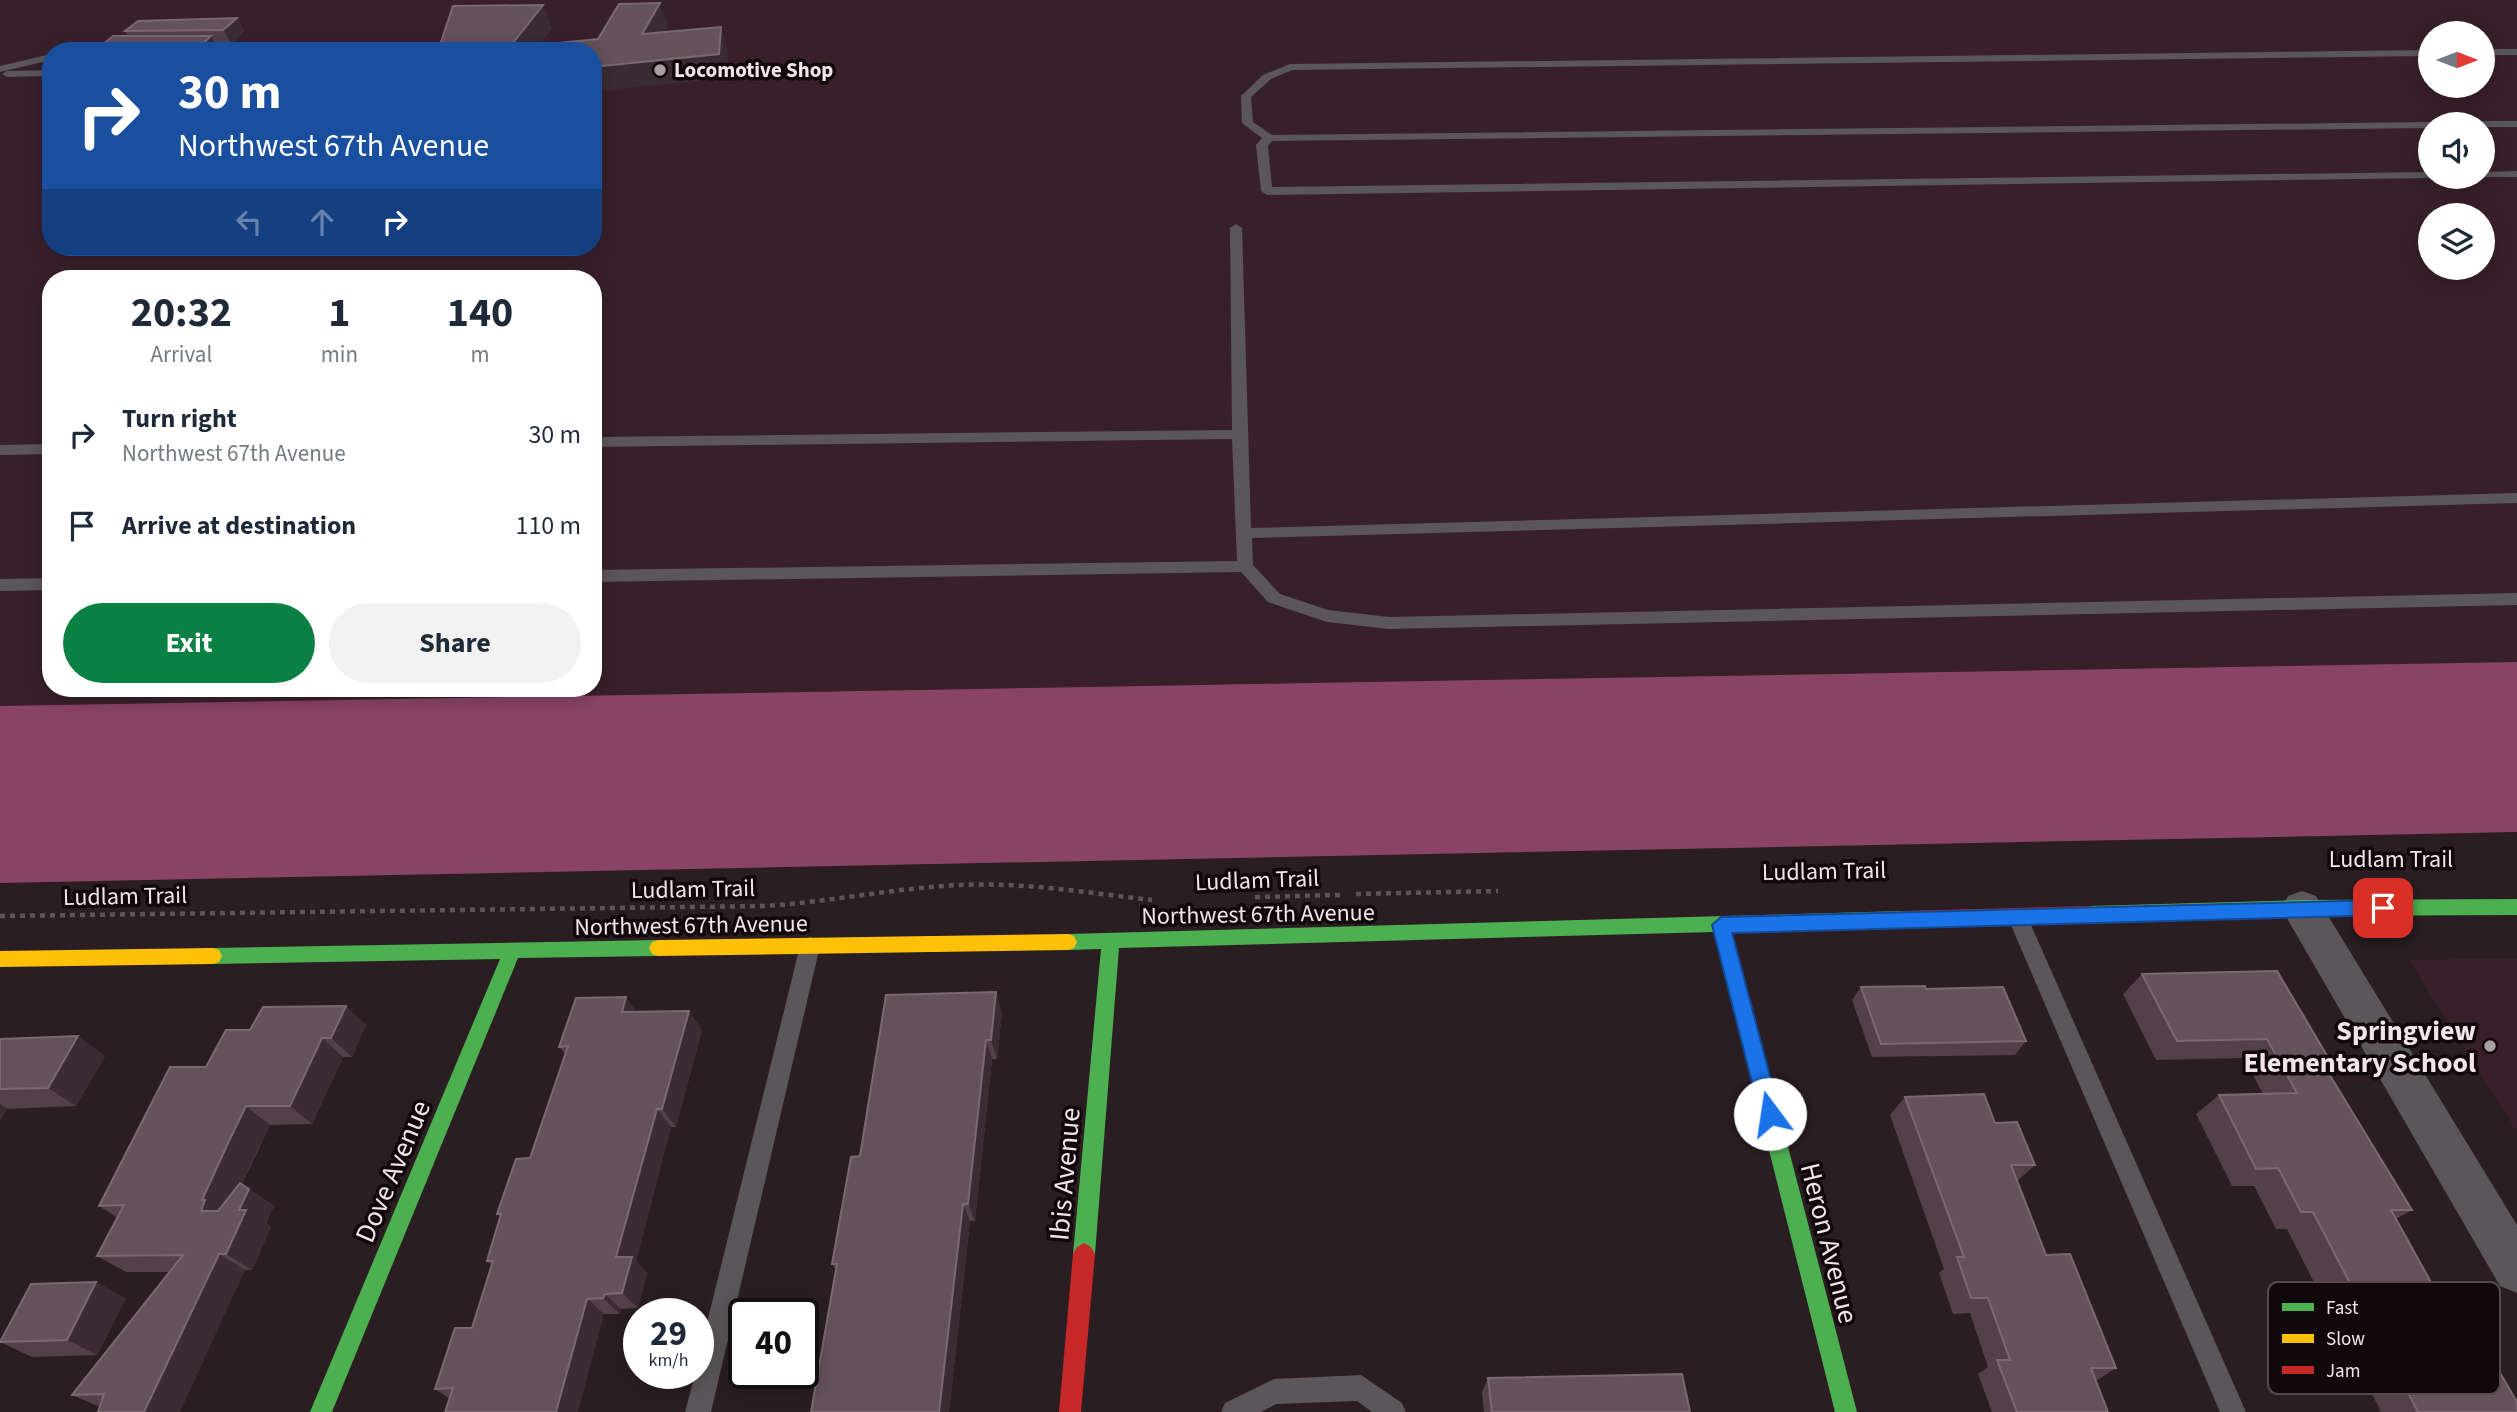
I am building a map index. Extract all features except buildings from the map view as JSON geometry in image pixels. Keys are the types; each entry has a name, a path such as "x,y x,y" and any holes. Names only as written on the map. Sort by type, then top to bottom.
{"street":[{"name":"Northwest 67th Avenue","path":"0,959 1111,941 2302,908 2517,907"},
{"path":"2302,908 2517,1269"},
{"name":"Heron Avenue","path":"1721,925 1846,1412"},
{"name":"Ibis Avenue","path":"1070,1412 1111,941"},
{"name":"Dove Avenue","path":"321,1412 512,951"}],"lane":[{"path":"2496,52 2517,51"},
{"path":"2418,53 1290,67 1267,77 1246,96 1248,123 1269,138 2418,125"},
{"path":"0,72 42,60"},
{"path":"0,72 42,73"},
{"path":"2495,124 2517,124"},
{"path":"1269,138 1262,145 1267,191 2418,175"},
{"path":"2495,174 2517,174"},
{"path":"1236,228 1239,434 1245,566 1274,598 1327,616 1390,623 2517,599"},
{"path":"602,442 1239,434"},
{"path":"0,450 42,449"},
{"path":"1244,533 2517,498"},
{"path":"602,576 1245,566"},
{"path":"0,585 42,584"},
{"path":"2017,916 2233,1412"},
{"path":"698,1412 810,946"},
{"path":"1234,1412 1274,1392 1361,1388 1394,1412"}],"path":[{"name":"Ludlam Trail","path":"0,916 764,906 830,902 905,888 962,885 1046,888 1155,901"},
{"name":"Ludlam Trail","path":"1250,897 1503,891"}],"shaded area":[{"path":"0,0 2517,0 2517,670 0,751"},
{"path":"2517,662 2517,832 0,883 0,706"},
{"name":"Springview Elementary School","path":"2517,958 2517,1132 2409,960"}],"traffic: fast":[{"path":"2090,914 2302,908 2517,907"},
{"path":"1068,942 1903,919"},
{"path":"1721,925 1846,1412"},
{"path":"1084,1254 1111,941"},
{"path":"213,956 658,948"},
{"path":"321,1412 512,951"}],"traffic: slow":[{"path":"658,948 1068,942"},
{"path":"0,959 213,956"}],"traffic: jam":[{"path":"1903,919 2090,914"},
{"path":"1070,1412 1084,1254"}],"place":[{"name":"Locomotive Shop","path":"660,70"},
{"name":"Springview Elementary School","path":"2490,1046"}],"route":[{"path":"1770,1114 1721,925 2383,908"}]}
